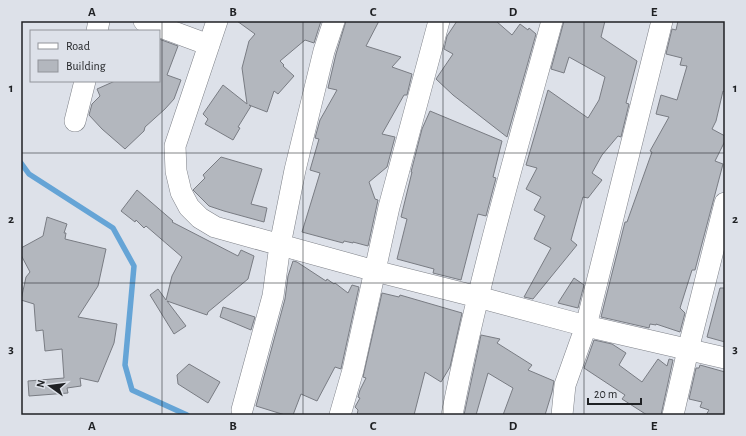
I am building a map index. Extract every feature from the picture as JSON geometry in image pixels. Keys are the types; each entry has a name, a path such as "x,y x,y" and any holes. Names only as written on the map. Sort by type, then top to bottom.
{"street":[{"path":"144,21 209,45"},
{"path":"217,21 175,146 176,171 181,192 189,207 200,218 215,227 375,271 478,296 586,326 725,358"},
{"path":"242,410 273,296 280,245 298,155 324,51 334,21"},
{"path":"340,415 353,370 389,207 438,21"},
{"path":"452,415 478,296 552,21"},
{"path":"562,415 565,385 586,326 662,21"},
{"path":"75,121 85,82"},
{"path":"673,415 725,203"}],"building":[{"path":"237,21 321,21 314,43 305,40 280,61 284,65 283,66 294,76 278,94 274,91 267,112 249,105 251,106 238,127 240,128 233,140 205,124 208,119 203,114 223,85 247,104 242,68 249,41 255,34"},
{"path":"346,21 379,21 366,46 401,57 392,67 412,74 407,95 404,95 382,134 395,137 387,167 369,182 375,199 378,200 368,246 353,242 344,241 343,243 302,232 320,173 310,170 319,139 315,138 320,120 337,90 328,88"},
{"path":"457,21 496,21 512,35 520,24 528,30 529,28 536,34 507,137 453,95 436,79 453,54 444,49 447,36"},
{"path":"564,21 605,21 601,37 637,61 626,103 629,104 621,137 618,136 602,155 592,173 602,180 588,198 583,197 571,240 577,245 533,299 524,297 551,248 534,239 545,216 534,210 541,197 526,189 537,168 526,165 548,90 588,118 599,100 605,77 569,57 564,73 551,69"},
{"path":"678,21 725,21 725,92 723,91 716,121 712,129 725,136 725,141 715,161 723,164 695,270 692,270 680,308 685,313 680,332 656,324 650,324 649,328 601,317 625,222 627,222 652,152 650,151 669,117 656,114 661,95 677,100 687,66 680,65 682,58 666,54 672,29 676,30"},
{"path":"160,39 178,46 167,75 181,80 174,99 125,149 102,129 89,115 92,104 100,96 97,89 113,82 160,82"},
{"path":"430,111 502,141 493,177 496,178 486,216 478,214 461,280 433,273 434,269 397,259 407,219 401,217 411,172 422,129"},
{"path":"221,157 262,169 251,204 267,208 264,222 209,206 193,190 205,178 203,175"},
{"path":"137,190 173,221 172,222 238,256 241,250 254,256 248,279 208,312 207,315 167,301 186,326 174,334 150,295 158,289 166,300 172,276 182,257 146,226 144,228 136,220 135,222 121,211"},
{"path":"47,217 67,224 64,233 66,233 65,239 106,249 98,286 78,317 117,324 114,343 98,382 80,378 81,386 67,388 68,393 29,396 28,381 64,378 62,349 45,351 43,330 36,331 34,304 21,300 26,277 30,272 21,255 21,248 43,236"},
{"path":"293,261 297,262 326,281 327,279 334,284 335,283 348,293 352,285 359,287 341,369 335,367 317,401 301,394 293,415 285,415 256,406 285,299 288,276"},
{"path":"574,278 584,285 578,308 558,303"},
{"path":"720,288 725,288 725,342 707,337"},
{"path":"382,293 399,297 400,295 462,313 450,367 441,382 425,372 414,415 357,415 358,410 355,407 360,398 358,397 360,390 366,378 363,377"},
{"path":"223,307 255,317 251,330 220,317"},
{"path":"481,335 500,339 497,343 532,365 528,370 554,381 545,415 503,415 513,388 488,373 476,415 464,415"},
{"path":"594,340 612,344 626,353 619,365 642,382 658,359 667,366 669,359 673,360 661,415 647,415 622,399 625,395 584,368"},
{"path":"189,364 220,382 208,403 178,384 177,375"},
{"path":"700,365 725,372 725,415 706,415 709,410 700,407 702,402 689,399 696,368 699,368"}],"waterway":[{"path":"21,163 29,174 113,228 134,266 125,365 132,390 187,415"}]}
